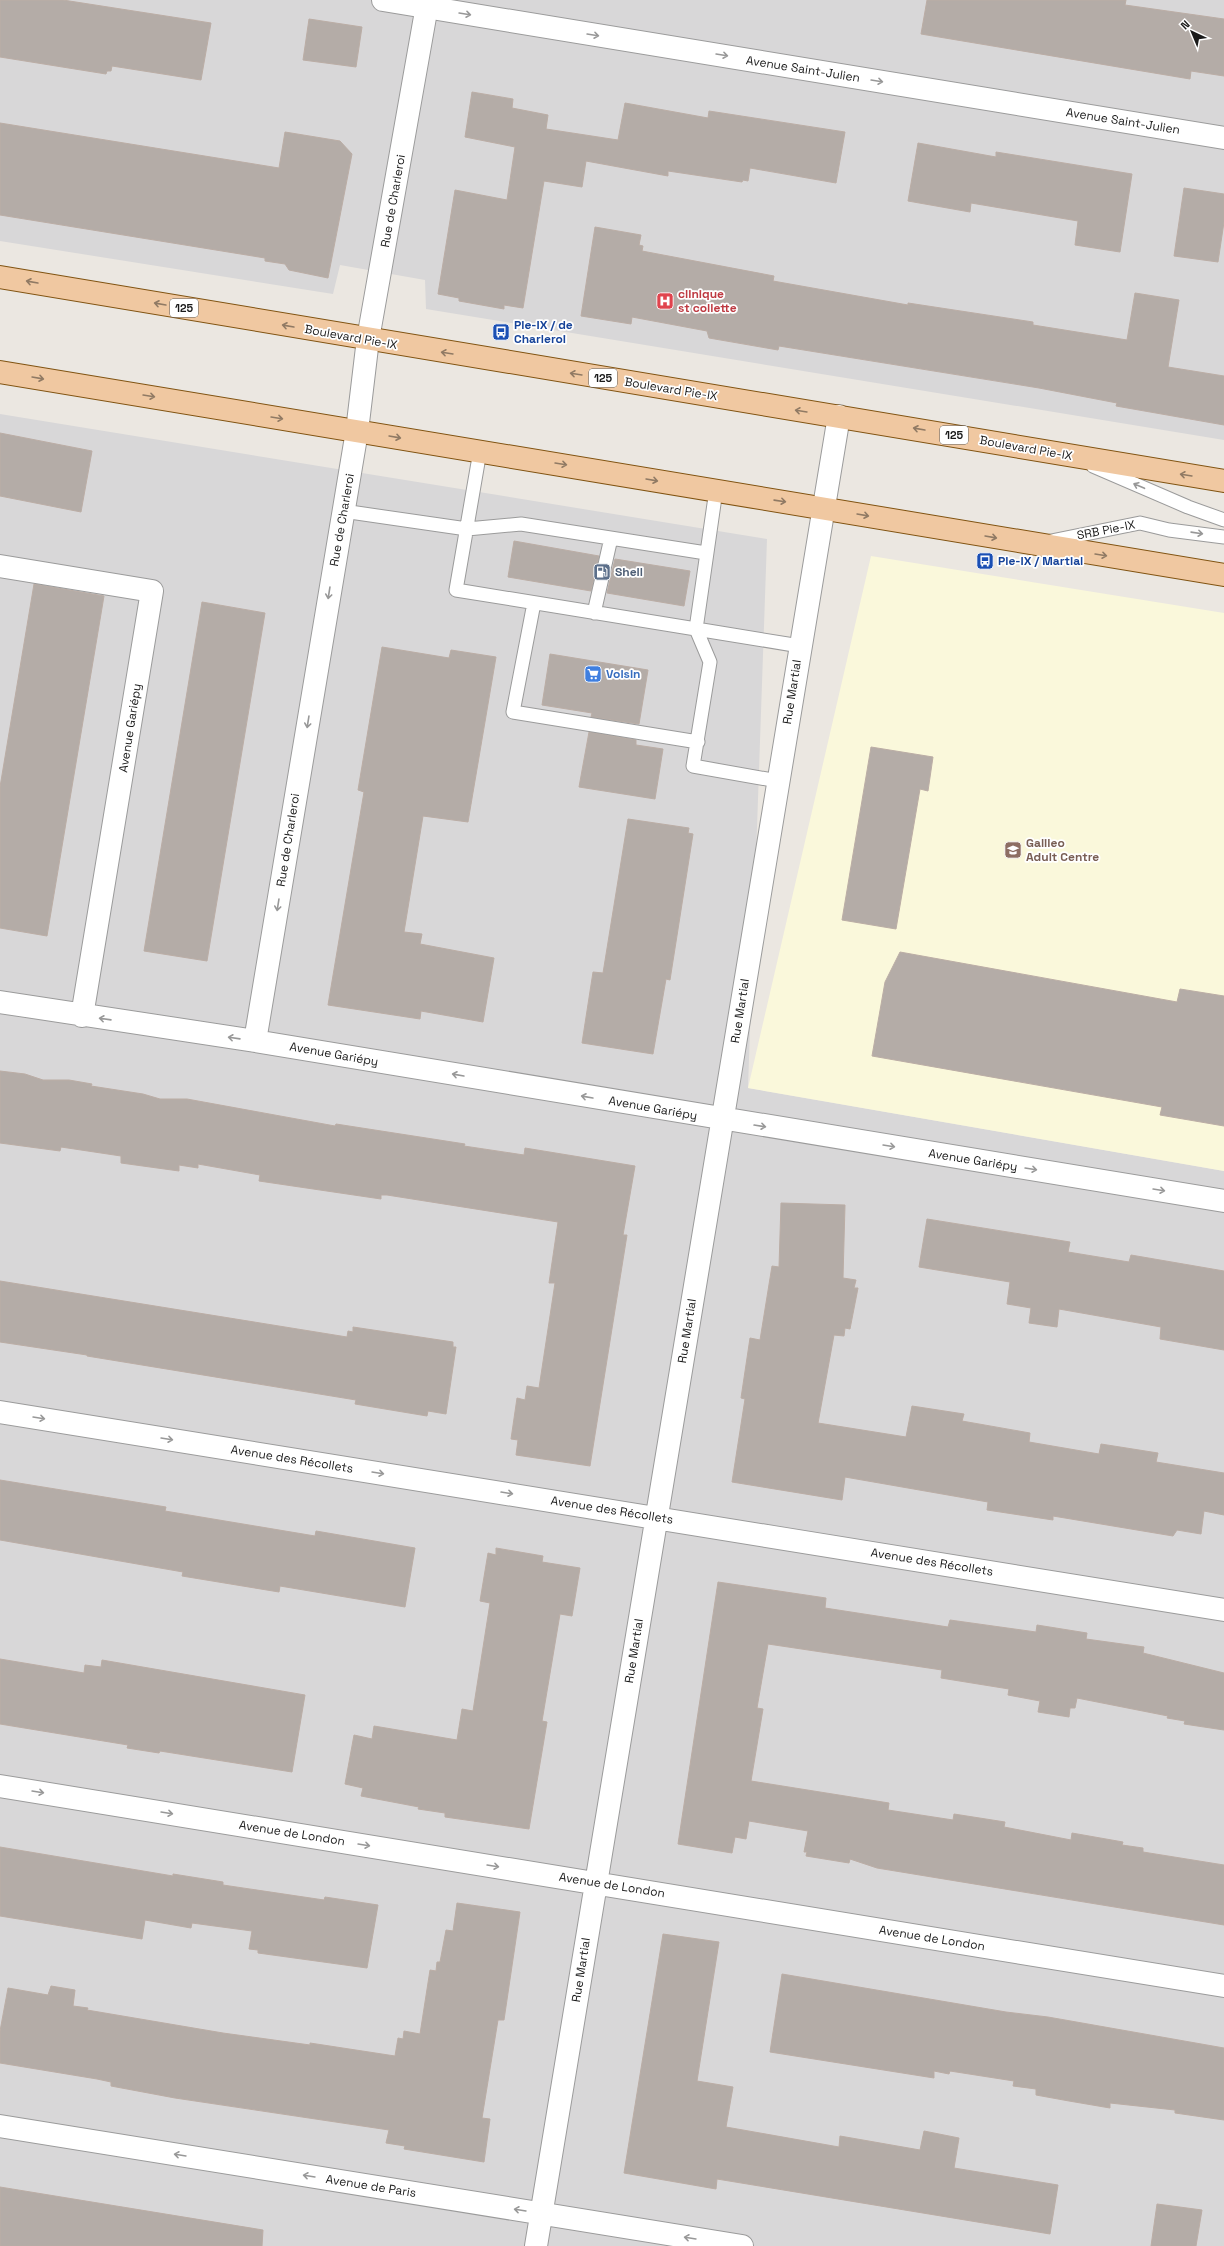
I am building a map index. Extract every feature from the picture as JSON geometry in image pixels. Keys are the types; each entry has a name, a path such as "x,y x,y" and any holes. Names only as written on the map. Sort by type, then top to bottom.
{"main road":[{"name":"Boulevard Pie-IX","path":"0,277 1224,481"},
{"path":"0,372 1224,575"}],"street":[{"name":"Avenue Saint-Julien","path":"383,0 427,3 1224,138"},
{"name":"Rue de Charleroi","path":"255,1041 357,431 368,339 427,3"},
{"name":"Rue Martial","path":"536,2246 839,416"},
{"name":"Avenue Gariépy","path":"0,566 152,591 82,1016"},
{"name":"Avenue Gariépy","path":"0,1002 82,1016 255,1041 1224,1201"},
{"name":"Avenue des Récollets","path":"0,1412 1224,1610"},
{"name":"Avenue de London","path":"0,1786 596,1882 1224,1986"},
{"name":"Avenue de Paris","path":"0,2126 742,2246"}],"lane":[{"path":"480,451 456,590 800,646"},
{"path":"1068,455 1188,507 1224,520"},
{"path":"716,490 696,629 710,662 693,766 778,781"},
{"path":"343,511 467,529 521,524 706,553"},
{"name":"SRB Pie-IX","path":"1035,544 1140,523 1169,530 1224,537"},
{"path":"594,613 610,538"},
{"path":"534,603 513,712 698,742"}],"shaded area":[{"path":"0,0 1224,0 1224,440 426,309 425,280 340,265 333,294 0,241"},
{"path":"0,414 767,539 748,1088 1224,1171 1224,2246 0,2246"},
{"name":"Galileo Adult Centre","path":"871,556 1224,613 1224,1171 748,1088"}],"building":[{"path":"0,0 63,0 211,23 201,80 112,66 111,71 107,71 106,74 0,57"},
{"path":"927,0 1126,0 1125,5 1224,19 1224,76 1191,71 1190,79 921,34"},
{"path":"309,19 362,27 356,67 303,60"},
{"path":"472,92 513,99 512,108 548,115 546,129 618,140 625,103 708,118 709,111 845,132 836,183 750,168 748,181 743,180 742,182 668,171 668,176 586,161 582,187 544,181 523,308 504,305 504,309 459,301 459,298 438,294 455,190 507,200 515,147 465,137"},
{"path":"0,123 279,168 285,132 340,141 352,154 328,278 289,270 285,264 265,261 265,258 0,215"},
{"path":"918,143 996,157 996,152 1132,174 1120,252 1075,245 1078,221 971,203 970,212 908,201"},
{"path":"1184,188 1224,194 1224,222 1218,262 1174,256"},
{"path":"595,227 641,235 639,245 643,246 642,251 774,276 773,281 908,305 908,303 1033,322 1033,325 1127,340 1135,293 1179,300 1168,367 1224,376 1224,425 1116,406 1117,403 1039,388 779,346 778,350 709,338 707,331 632,317 631,324 581,316"},
{"path":"0,433 92,451 81,512 0,496"},
{"path":"514,541 599,556 591,591 508,577"},
{"path":"615,559 690,571 684,606 607,593"},
{"path":"34,584 104,596 47,936 0,928 0,787"},
{"path":"202,602 265,613 207,961 144,951"},
{"path":"382,647 449,658 451,650 496,657 468,822 423,816 404,932 422,934 420,944 494,958 483,1022 421,1011 420,1019 328,1005 364,792 358,790"},
{"path":"550,654 648,670 639,724 591,717 592,713 542,705"},
{"path":"589,732 636,740 636,745 663,749 655,799 579,787"},
{"path":"871,747 933,757 928,791 920,789 896,929 842,920"},
{"path":"628,819 689,828 688,833 693,834 670,980 666,979 653,1054 582,1043 593,972 603,973"},
{"path":"900,952 1177,1002 1180,989 1224,996 1224,1126 1160,1115 1162,1107 872,1056 885,982"},
{"path":"0,1071 25,1074 43,1080 69,1080 92,1084 91,1086 143,1094 160,1099 187,1099 335,1126 336,1124 465,1144 464,1146 524,1155 525,1148 635,1166 623,1235 627,1235 590,1466 516,1455 518,1440 511,1439 517,1398 525,1400 527,1386 539,1388 555,1283 549,1283 558,1222 387,1195 381,1195 381,1199 259,1181 260,1175 198,1164 198,1168 179,1165 179,1171 121,1163 121,1156 61,1147 60,1151 0,1143"},
{"path":"781,1203 845,1205 843,1278 856,1280 854,1288 858,1288 850,1329 845,1328 844,1336 834,1335 818,1423 906,1437 912,1406 964,1414 962,1421 1030,1433 1029,1442 1099,1454 1101,1444 1158,1453 1156,1462 1224,1473 1224,1515 1204,1511 1201,1534 1177,1530 1173,1536 1053,1516 1053,1520 987,1510 988,1502 845,1477 842,1500 732,1482 745,1399 741,1398 750,1338 760,1340 772,1266 779,1267"},
{"path":"927,1219 1070,1242 1068,1252 1129,1262 1131,1255 1224,1271 1224,1350 1160,1339 1161,1327 1059,1309 1057,1327 1029,1323 1031,1308 1007,1304 1010,1282 919,1267"},
{"path":"0,1281 347,1337 348,1331 353,1332 353,1327 453,1342 453,1347 456,1347 446,1414 428,1411 427,1416 355,1404 356,1400 0,1342"},
{"path":"0,1480 166,1507 165,1511 315,1536 316,1531 415,1548 405,1607 280,1586 279,1592 182,1576 183,1572 0,1540"},
{"path":"496,1548 543,1556 542,1562 580,1568 572,1616 560,1614 542,1721 547,1722 529,1829 445,1817 445,1813 418,1809 419,1807 361,1796 363,1788 345,1784 354,1735 372,1739 374,1726 457,1740 462,1709 473,1711 490,1603 480,1601 488,1553 496,1555"},
{"path":"718,1582 826,1598 825,1608 948,1627 950,1620 1036,1632 1037,1625 1087,1633 1086,1639 1144,1647 1143,1653 1224,1673 1224,1730 1184,1724 1185,1721 1167,1718 1168,1716 1077,1698 1075,1708 1070,1708 1069,1717 1038,1712 1040,1701 1008,1695 1009,1689 941,1678 942,1670 768,1644 757,1708 763,1709 751,1781 889,1803 888,1810 953,1820 954,1814 1005,1822 1004,1827 1071,1840 1072,1833 1123,1842 1122,1845 1143,1848 1143,1852 1224,1865 1224,1925 877,1868 850,1859 849,1863 806,1856 807,1852 804,1852 808,1831 749,1821 746,1839 735,1837 732,1853 678,1844"},
{"path":"0,1659 84,1673 85,1665 101,1667 102,1660 305,1695 292,1772 160,1751 159,1753 127,1748 128,1745 0,1724"},
{"path":"0,1847 173,1876 173,1874 223,1882 223,1885 324,1900 325,1897 378,1905 367,1968 258,1953 258,1950 249,1949 252,1931 192,1923 191,1928 145,1920 142,1939 0,1916"},
{"path":"457,1903 520,1912 504,2020 498,2020 482,2118 490,2119 484,2162 404,2149 405,2146 386,2143 389,2130 175,2098 111,2086 111,2082 97,2079 0,2063 0,2031 8,1988 48,1995 51,1986 75,1990 73,2006 88,2008 87,2010 223,2033 310,2045 310,2043 395,2056 398,2038 403,2039 404,2031 420,2034 430,1970 436,1971 437,1962 440,1962 446,1930 453,1931"},
{"path":"663,1934 719,1942 697,2081 733,2087 726,2127 839,2147 840,2136 920,2150 924,2131 959,2138 954,2168 1058,2185 1050,2234 717,2179 716,2189 624,2173"},
{"path":"782,1974 1006,2012 1048,2017 1224,2048 1224,2120 1175,2113 1175,2110 1110,2103 1110,2108 1069,2101 1036,2095 1036,2089 1013,2086 1014,2081 950,2071 949,2074 934,2071 934,2078 770,2052"},
{"path":"0,2187 263,2230 262,2246 0,2246"},
{"path":"1157,2204 1202,2210 1196,2246 1151,2246"}],"place":[{"name":"clinique st collette","path":"665,301"},
{"name":"Pie-IX / de Charleroi","path":"501,332"},
{"name":"Pie-IX / Martial","path":"985,561"},
{"name":"Shell","path":"602,572"},
{"name":"Voisin","path":"593,674"},
{"name":"Galileo Adult Centre","path":"1013,850"}]}
